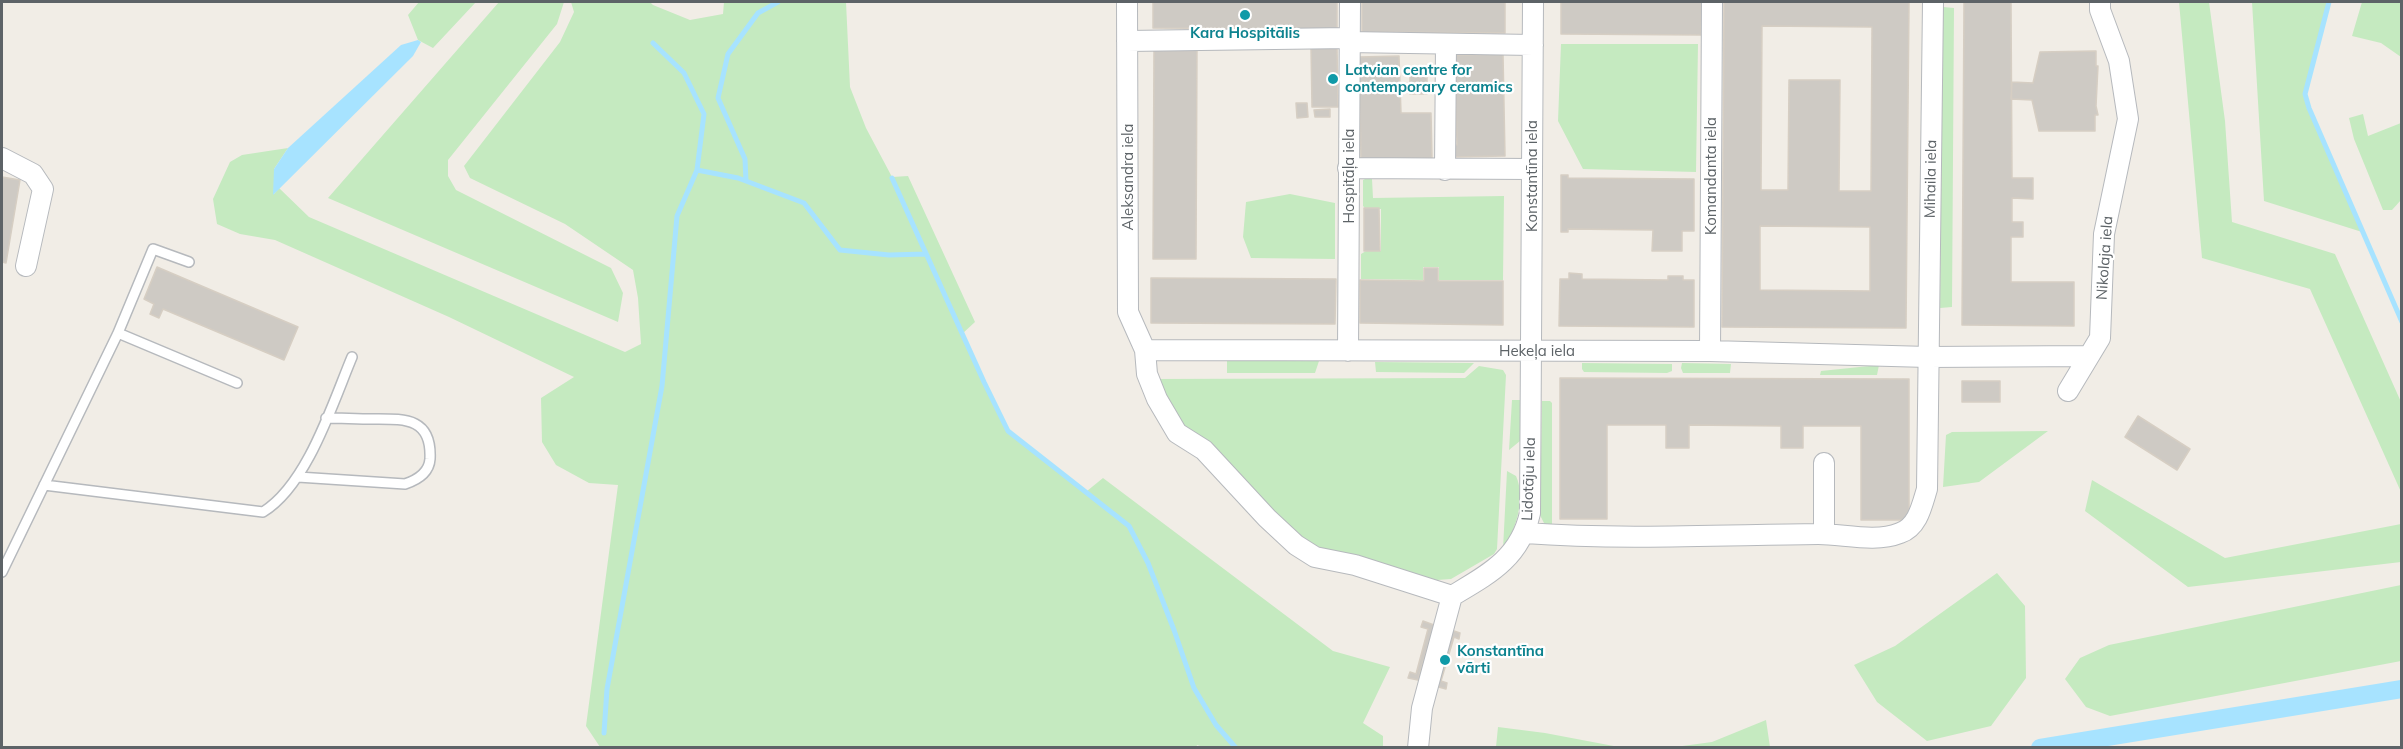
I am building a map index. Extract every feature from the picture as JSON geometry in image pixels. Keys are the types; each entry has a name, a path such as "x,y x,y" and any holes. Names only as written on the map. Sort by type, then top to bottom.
{"street":[{"name":"Aleksandra iela","path":"1126,2 1128,312 1145,350 1147,374 1157,399 1177,433 1204,450 1267,518 1296,545 1315,557 1355,565 1452,596"},
{"name":"Hospitāļa iela","path":"1348,351 1350,2"},
{"name":"Konstantīna iela","path":"1532,350 1533,2"},
{"name":"Komandanta iela","path":"1710,351 1712,2"},
{"name":"Mihaila iela","path":"1526,533 1574,537 1824,534 1874,537 1901,533 1918,518 1927,489 1933,2"},
{"name":"Nikolaja iela","path":"2068,391 2100,338 2104,234 2128,119 2119,61 2100,10 2100,2"},
{"path":"1127,41 1348,40 1533,45"},
{"path":"1445,170 1446,44"},
{"path":"2,158 33,174 43,189 26,266"},
{"path":"1348,168 1532,170"},
{"name":"Hekeļa iela","path":"1145,350 1710,351 1928,357"},
{"name":"Lidotāju iela","path":"1452,596 1498,567 1526,533 1530,513 1532,350"},
{"path":"1928,357 2089,356"},
{"path":"1824,463 1824,534"},
{"path":"1418,747 1422,708 1452,596"}],"lane":[{"path":"2,572 118,333 153,249 189,262"},
{"path":"118,333 237,382"},
{"path":"44,485 192,501 263,512 277,503 298,477 352,357"},
{"path":"298,477 405,484 415,481 425,473 430,460 426,437 421,427 406,419 326,418"}],"green space":[{"path":"419,2 476,2 433,48 418,40 408,15"},
{"path":"499,2 564,2 557,24 448,160 448,176 456,190 611,268 623,293 618,322 328,198"},
{"path":"571,2 650,2 690,20 723,14 724,2 846,2 850,87 866,128 892,177 908,176 975,322 962,334 1008,431 1087,491 1103,478 1333,651 1390,667 1363,723 1383,736 1383,747 1206,748 1197,745 1196,748 600,747 586,726 618,485 589,483 556,465 542,442 541,398 574,377 449,317 275,240 240,234 217,224 213,199 230,162 242,155 288,148 274,169 274,194 279,188 309,217 625,352 641,344 638,298 633,270 565,224 470,178 464,166 560,42 574,12"},
{"path":"2179,2 2209,2 2225,121 2232,222 2335,254 2401,402 2401,492 2310,289 2202,258"},
{"path":"2252,2 2329,2 2305,94 2362,232 2264,201"},
{"path":"2362,2 2401,2 2401,57 2381,43 2352,36"},
{"path":"1943,7 1954,8 1952,307 1940,308"},
{"path":"1561,44 1698,44 1696,172 1583,169 1558,121"},
{"path":"2363,114 2368,136 2401,123 2401,200 2392,210 2383,210 2354,139 2349,118"},
{"path":"1372,179 1373,198 1504,196 1503,280 1439,280 1439,267 1423,267 1423,280 1361,279 1361,254 1366,251 1381,251 1381,209 1366,209 1363,206 1363,180"},
{"path":"1290,194 1335,203 1335,259 1251,258 1243,237 1246,202"},
{"path":"1227,361 1319,361 1315,373 1227,373"},
{"path":"1375,362 1474,363 1464,373 1376,372"},
{"path":"1582,363 1672,364 1672,371 1667,373 1584,372"},
{"path":"1682,363 1731,364 1730,373 1683,373"},
{"path":"1879,365 1877,375 1820,375 1821,371"},
{"path":"1479,366 1503,370 1506,375 1497,549 1494,554 1451,579 1437,580 1357,560 1305,542 1267,514 1208,440 1183,430 1154,379 1465,378"},
{"path":"1512,400 1521,400 1520,441 1509,450"},
{"path":"1542,401 1552,403 1552,527 1545,525 1540,515"},
{"path":"2048,431 1979,482 1943,487 1946,435 1952,432"},
{"path":"1507,471 1516,476 1520,504 1512,533 1503,549"},
{"path":"2092,480 2225,558 2401,524 2401,562 2188,587 2085,511"},
{"path":"1997,573 2025,606 2026,678 1991,726 1927,741 1877,702 1854,665 1895,646"},
{"path":"2401,585 2401,661 2110,716 2086,707 2065,679 2080,658 2109,645"},
{"path":"1766,720 1770,747 1675,747 1712,742"},
{"path":"1498,727 1545,733 1619,747 1496,747"}],"water":[{"path":"418,40 421,42 413,56 273,195 274,169 288,148 401,45"}],"building":[{"name":"Kara Hospitālis","path":"1153,2 1337,2 1337,29 1153,28"},
{"path":"1362,2 1505,2 1505,33 1362,32"},
{"path":"1561,2 1702,2 1701,35 1561,34"},
{"path":"1724,2 1909,2 1906,328 1722,327","holes":["1762,26 1872,27 1871,191 1839,191 1840,80 1789,80 1788,190 1761,190","1760,226 1870,227 1870,291 1760,290"]},
{"path":"1964,2 2011,2 2012,178 2033,178 2033,199 2012,198 2012,222 2023,222 2023,237 2011,237 2011,282 2074,282 2074,326 1962,325"},
{"path":"1154,47 1197,47 1196,259 1153,259"},
{"path":"1311,48 1337,48 1338,107 1312,107"},
{"path":"2096,51 2098,115 2095,115 2095,131 2039,131 2032,100 2011,99 2012,82 2033,83 2040,52"},
{"path":"1503,54 1505,156 1448,157 1447,145 1457,145 1455,55"},
{"path":"1399,56 1401,113 1431,113 1432,158 1361,159 1359,57"},
{"path":"1427,72 1427,94 1410,94 1410,73"},
{"path":"1296,103 1307,103 1308,117 1297,118"},
{"path":"1330,109 1330,117 1315,117 1314,110"},
{"path":"1561,175 1568,175 1568,178 1694,179 1694,231 1682,231 1682,251 1652,251 1653,230 1568,229 1568,232 1561,232"},
{"path":"2,177 20,180 6,263 2,262"},
{"path":"1364,208 1379,208 1380,251 1364,251"},
{"path":"157,267 298,327 284,360 163,309 159,318 150,314 154,304 144,299"},
{"path":"1424,268 1438,268 1438,281 1503,281 1503,325 1360,323 1360,280 1424,281"},
{"path":"1569,273 1582,274 1582,279 1668,280 1668,276 1683,276 1683,280 1694,280 1694,327 1559,326 1560,279 1569,279"},
{"path":"1151,278 1336,279 1335,324 1151,323"},
{"path":"1560,378 1909,379 1909,520 1861,520 1861,426 1803,426 1803,448 1781,448 1781,426 1689,425 1689,448 1666,448 1666,425 1607,425 1607,519 1560,519"},
{"path":"1962,381 2000,381 2000,402 1962,402"},
{"path":"2138,416 2190,449 2177,470 2125,437"},
{"name":"Konstantīna vārti","path":"1423,621 1434,625 1418,680 1408,678 1410,672 1416,674 1428,629 1421,627"},
{"name":"Konstantīna vārti","path":"1451,630 1460,633 1459,639 1454,637 1441,681 1447,683 1446,689 1435,686"}],"waterway":[{"path":"746,181 745,159 718,98 728,54 758,13 778,2"},
{"path":"2329,2 2305,94 2309,108 2402,322"},
{"path":"604,733 607,689 662,386 677,216 697,170 704,114 684,73 653,43"},
{"path":"697,170 738,178 804,203 840,250 889,255 926,254"},
{"path":"892,178 1008,431 1129,526 1148,563 1194,688 1216,725 1236,748"},
{"path":"2040,748 2402,689"}],"place":[{"name":"Kara Hospitālis","path":"1245,15"},
{"name":"Latvian centre for contemporary ceramics","path":"1333,79"},
{"name":"Konstantīna vārti","path":"1445,660"}]}
